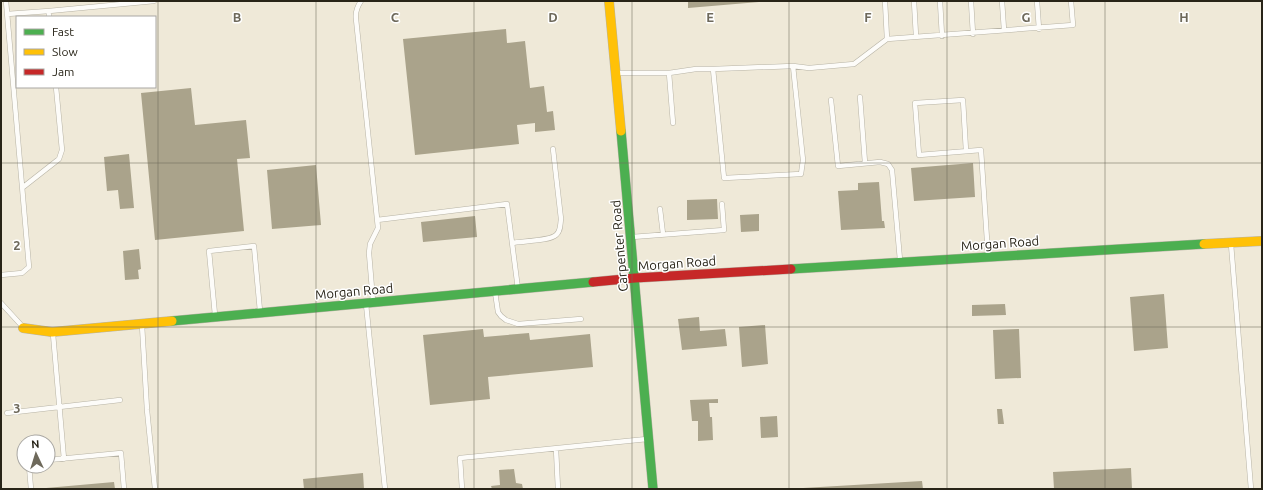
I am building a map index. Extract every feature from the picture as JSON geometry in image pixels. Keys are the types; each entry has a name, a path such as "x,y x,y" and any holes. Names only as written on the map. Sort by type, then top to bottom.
{"street":[{"name":"Carpenter Road","path":"609,1 653,489"},
{"name":"Morgan Road","path":"23,328 52,332 635,278 1262,241"}],"lane":[{"path":"1,275 22,274 29,267 6,1"},
{"path":"7,14 154,1"},
{"path":"361,1 355,12 378,228 370,244 369,253 370,303 385,489"},
{"path":"885,1 886,40"},
{"path":"914,1 916,36"},
{"path":"940,1 942,36"},
{"path":"971,1 973,34"},
{"path":"1002,1 1004,30"},
{"path":"1037,1 1039,29"},
{"path":"616,73 669,73 696,69 793,66 809,68 854,64 886,40 916,36 942,36 1004,30 1073,26 1071,1"},
{"path":"49,11 50,16"},
{"path":"713,69 724,178 801,174 803,160 793,66"},
{"path":"669,73 673,122"},
{"path":"22,188 58,160 62,150 56,88"},
{"path":"860,97 865,163"},
{"path":"830,100 838,166 880,162 888,164 892,170 900,262"},
{"path":"966,151 963,100 915,103 919,154 966,151 981,150 988,256"},
{"path":"512,243 555,236 558,232 561,219 553,150"},
{"path":"377,220 506,204 518,289"},
{"path":"631,237 724,230 722,204"},
{"path":"660,209 663,234"},
{"path":"1231,242 1251,489"},
{"path":"216,317 209,251 254,246 260,313"},
{"path":"495,292 498,312 506,320 518,324 581,319"},
{"path":"1,303 23,328"},
{"path":"142,324 147,410 155,489"},
{"path":"52,332 64,459"},
{"path":"7,413 120,400"},
{"path":"462,489 460,458 649,439"},
{"path":"556,449 558,489"},
{"path":"56,460 121,454 124,489"},
{"path":"30,474 31,489"}],"building":[{"path":"688,1 759,1 759,2 688,8"},
{"path":"506,29 507,43 525,41 530,88 544,86 547,112 553,111 555,130 535,132 535,123 517,125 519,144 415,155 403,39"},
{"path":"191,88 195,125 246,120 250,158 237,159 244,231 155,240 141,93"},
{"path":"129,154 134,208 120,209 118,190 107,191 104,157"},
{"path":"973,163 975,197 914,201 911,168"},
{"path":"316,165 321,225 272,229 267,170"},
{"path":"879,182 882,221 884,221 885,228 841,230 838,191 858,190 858,183"},
{"path":"717,199 718,219 687,220 687,200"},
{"path":"759,214 759,231 741,232 740,215"},
{"path":"475,216 477,237 423,242 421,222"},
{"path":"139,249 141,269 138,270 139,279 125,280 123,251"},
{"path":"1164,294 1168,348 1134,351 1130,297"},
{"path":"1005,304 1006,315 972,316 972,305"},
{"path":"699,317 700,331 725,329 727,346 682,350 678,319"},
{"path":"765,325 768,364 742,367 739,327"},
{"path":"483,329 484,337 529,333 530,340 590,334 593,367 488,377 490,399 430,405 423,335"},
{"path":"1019,329 1021,378 995,379 993,330"},
{"path":"718,399 718,403 709,403 710,417 712,417 713,440 698,441 698,421 692,421 690,400"},
{"path":"997,409 1002,409 1004,424 998,424"},
{"path":"777,416 778,437 761,438 760,417"},
{"path":"1131,468 1132,489 1054,489 1053,472"},
{"path":"514,469 516,483 522,484 523,489 492,489 491,486 500,485 499,470"},
{"path":"363,473 364,489 304,489 303,479"},
{"path":"922,481 923,489 803,489 803,488"},
{"path":"114,482 115,489 46,489 46,488"}],"traffic: fast":[{"path":"621,131 653,489"},
{"path":"791,269 1204,244"},
{"path":"172,321 593,282"}],"traffic: slow":[{"path":"609,1 621,131"},
{"path":"1204,244 1262,241"},
{"path":"23,328 52,332 172,321"}],"traffic: jam":[{"path":"593,282 635,278 791,269"}]}
